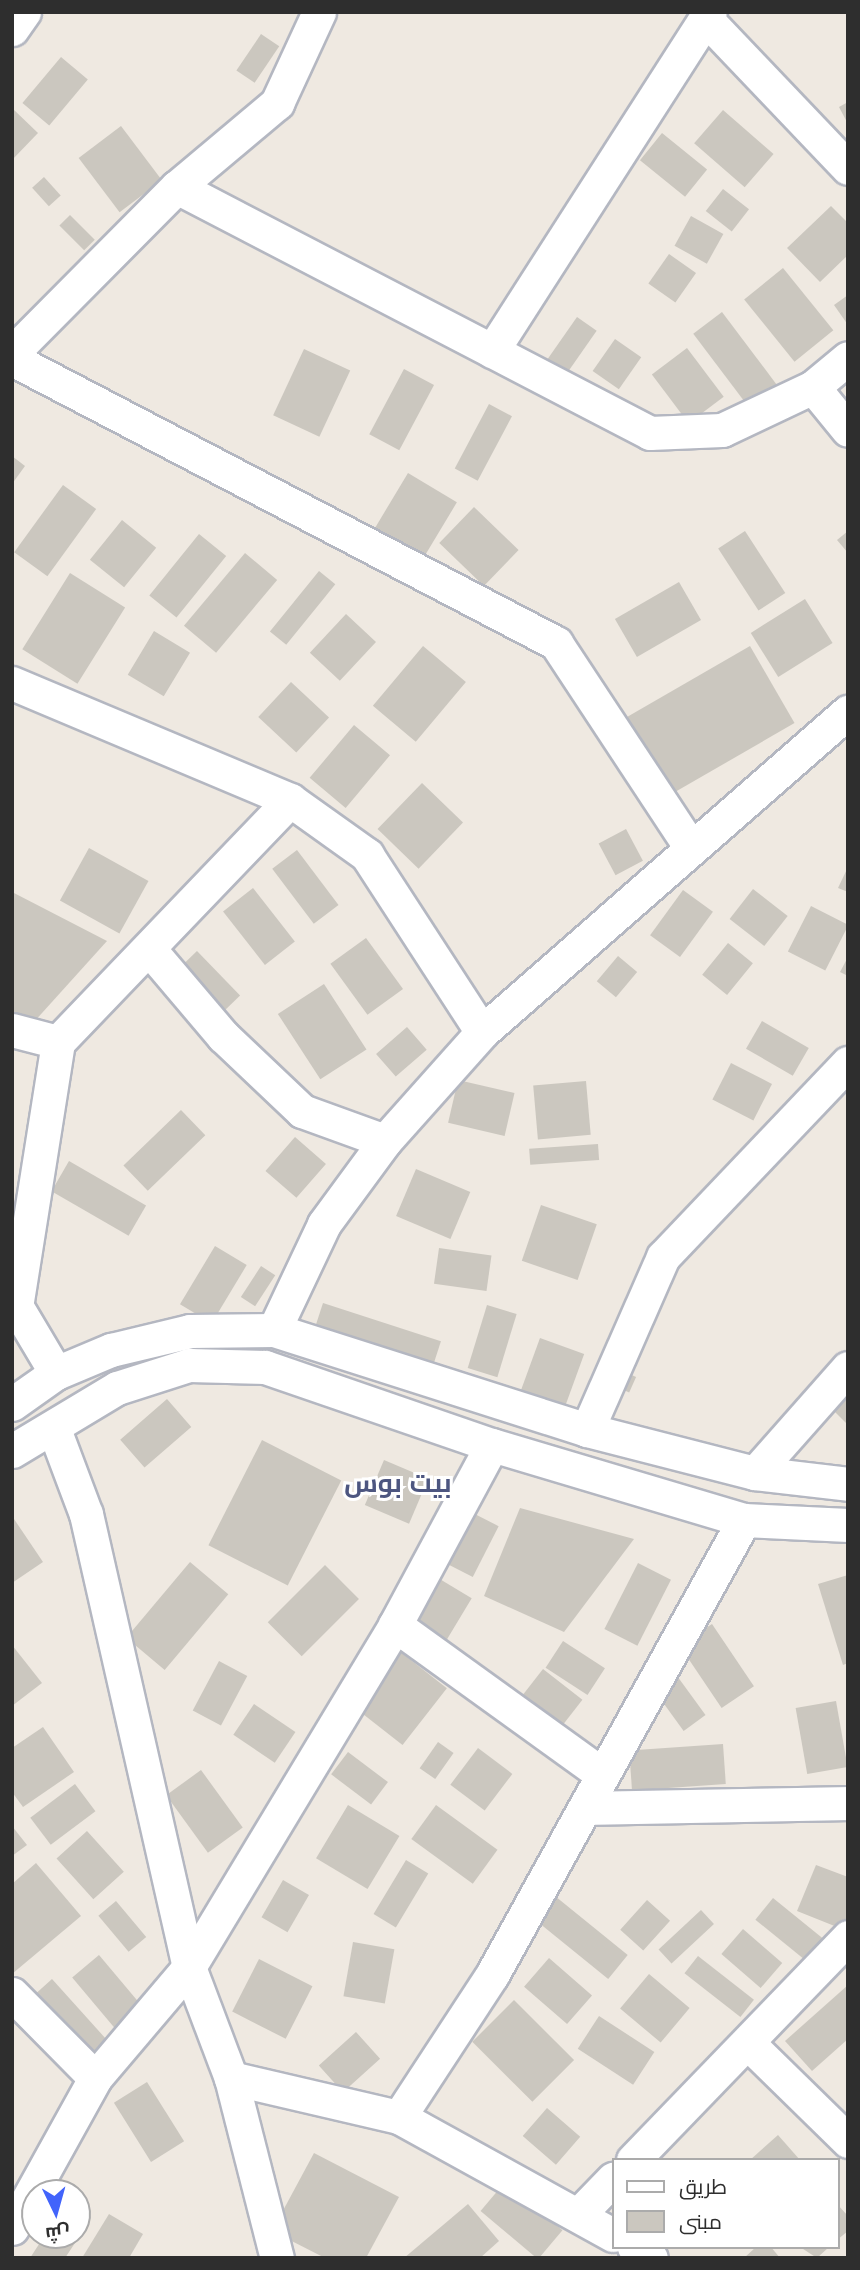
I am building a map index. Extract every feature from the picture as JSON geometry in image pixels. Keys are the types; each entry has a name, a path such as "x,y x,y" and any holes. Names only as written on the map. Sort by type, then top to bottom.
{"street":[{"path":"12,29 24,12"},
{"path":"12,353 177,187 277,103 318,12"},
{"path":"492,351 708,16 848,168"},
{"path":"177,187 650,433 722,430 813,387 848,358"},
{"path":"12,359 556,643 691,848"},
{"path":"813,387 848,430"},
{"path":"12,683 290,800 367,855 482,1032"},
{"path":"274,1330 324,1224 385,1141 482,1032 848,712"},
{"path":"56,1373 15,1300 58,1042 150,950 290,800"},
{"path":"150,950 223,1036 302,1111 385,1141"},
{"path":"12,1030 58,1042"},
{"path":"587,1430 663,1256 848,1063"},
{"path":"12,1404 56,1373 111,1350 190,1331 274,1330 587,1430 755,1473 848,1484"},
{"path":"12,1451 54,1429 117,1388 189,1365 265,1367 492,1445 744,1520 848,1525"},
{"path":"755,1473 848,1368"},
{"path":"54,1429 86,1514 189,1967 231,2078 277,2258"},
{"path":"12,2228 95,2078 189,1967 396,1625 492,1445"},
{"path":"399,2117 492,1975 585,1808 600,1773 744,1520"},
{"path":"396,1625 600,1773"},
{"path":"585,1808 848,1803"},
{"path":"635,2158 848,1937"},
{"path":"12,1994 95,2078"},
{"path":"748,2043 848,2141"},
{"path":"231,2078 399,2117 612,2234"},
{"path":"579,2214 612,2180"}],"building":[{"path":"261,34 279,46 255,83 236,70"},
{"path":"61,57 88,79 49,125 22,103"},
{"path":"848,102 848,124 839,107"},
{"path":"12,108 38,133 12,160"},
{"path":"723,110 774,154 745,187 694,143"},
{"path":"121,126 162,180 120,212 79,158"},
{"path":"662,133 707,170 685,197 640,160"},
{"path":"44,177 61,196 49,206 32,188"},
{"path":"723,189 749,209 732,231 706,211"},
{"path":"831,206 848,223 848,255 820,282 787,248"},
{"path":"70,215 95,240 84,250 59,226"},
{"path":"691,216 723,234 707,264 675,246"},
{"path":"669,254 696,273 675,302 648,283"},
{"path":"783,268 833,330 794,362 744,299"},
{"path":"848,295 848,325 834,305"},
{"path":"722,312 777,385 748,406 693,334"},
{"path":"577,317 597,331 558,386 539,372"},
{"path":"615,339 641,357 619,389 593,371"},
{"path":"687,348 724,397 689,423 652,374"},
{"path":"304,349 350,371 319,437 273,415"},
{"path":"404,369 434,385 399,450 369,434"},
{"path":"489,404 512,416 478,481 455,468"},
{"path":"12,456 25,466 12,484"},
{"path":"408,473 457,502 421,562 372,532"},
{"path":"63,485 96,509 47,576 14,552"},
{"path":"474,507 519,550 484,586 439,543"},
{"path":"122,520 156,548 124,587 90,560"},
{"path":"745,531 785,593 758,610 718,548"},
{"path":"848,531 848,553 837,540"},
{"path":"199,534 226,556 176,617 149,595"},
{"path":"245,553 277,580 216,653 184,626"},
{"path":"319,571 335,584 286,645 270,632"},
{"path":"70,573 125,607 77,684 22,649"},
{"path":"679,582 701,620 637,657 615,619"},
{"path":"805,599 833,643 778,677 751,633"},
{"path":"346,614 376,642 340,681 310,653"},
{"path":"154,631 190,653 164,696 128,675"},
{"path":"423,646 466,682 416,742 373,706"},
{"path":"750,646 794,723 668,796 624,719"},
{"path":"291,682 329,717 296,753 258,717"},
{"path":"354,725 390,755 346,808 310,778"},
{"path":"422,783 463,823 419,869 378,829"},
{"path":"626,829 643,861 616,875 599,844"},
{"path":"89,848 148,881 119,933 60,900"},
{"path":"297,850 339,905 314,924 272,869"},
{"path":"848,867 848,892 838,888"},
{"path":"253,888 295,942 265,965 223,911"},
{"path":"753,889 788,916 764,946 730,919"},
{"path":"683,890 713,912 680,957 650,935"},
{"path":"14,893 107,941 33,1023 12,1015"},
{"path":"811,906 848,925 825,971 788,951"},
{"path":"366,938 403,989 367,1015 330,964"},
{"path":"728,943 753,963 727,995 702,975"},
{"path":"197,951 240,996 213,1021 170,977"},
{"path":"618,956 637,972 616,997 597,981"},
{"path":"848,957 848,976 840,972"},
{"path":"324,984 366,1049 320,1079 278,1014"},
{"path":"762,1021 809,1048 793,1076 746,1049"},
{"path":"407,1027 427,1050 396,1077 376,1054"},
{"path":"731,1063 772,1084 753,1120 712,1100"},
{"path":"458,1080 515,1093 505,1136 448,1123"},
{"path":"586,1081 591,1135 538,1139 533,1086"},
{"path":"181,1110 205,1135 148,1191 123,1166"},
{"path":"295,1137 326,1164 296,1198 265,1171"},
{"path":"598,1144 599,1160 530,1165 529,1149"},
{"path":"69,1161 146,1206 129,1236 52,1191"},
{"path":"416,1169 470,1192 450,1239 396,1216"},
{"path":"541,1205 597,1224 578,1280 522,1261"},
{"path":"215,1246 247,1265 212,1323 180,1304"},
{"path":"439,1248 491,1255 486,1291 434,1284"},
{"path":"261,1266 275,1275 255,1306 241,1297"},
{"path":"323,1303 441,1341 429,1378 311,1340"},
{"path":"487,1305 517,1314 497,1377 468,1368"},
{"path":"540,1338 584,1354 559,1424 515,1408"},
{"path":"616,1368 636,1377 629,1392 609,1384"},
{"path":"848,1390 848,1425 830,1407"},
{"path":"167,1399 191,1427 144,1468 120,1440"},
{"path":"262,1440 341,1480 288,1586 208,1545"},
{"path":"384,1460 428,1479 409,1524 365,1505"},
{"path":"463,1508 499,1526 473,1577 437,1559"},
{"path":"520,1508 634,1539 564,1632 484,1596"},
{"path":"12,1516 43,1562 12,1583"},
{"path":"190,1562 228,1594 165,1670 126,1638"},
{"path":"638,1563 671,1580 637,1646 604,1629"},
{"path":"325,1565 359,1599 302,1656 268,1622"},
{"path":"428,1572 472,1598 445,1643 401,1617"},
{"path":"848,1575 848,1663 843,1665 818,1584"},
{"path":"712,1624 754,1686 722,1708 680,1646"},
{"path":"563,1641 605,1668 588,1695 546,1668"},
{"path":"12,1645 42,1683 12,1706"},
{"path":"398,1650 447,1688 403,1745 354,1707"},
{"path":"219,1661 247,1676 221,1725 193,1710"},
{"path":"543,1669 582,1700 560,1729 520,1698"},
{"path":"672,1669 706,1715 684,1731 650,1685"},
{"path":"836,1701 848,1767 807,1774 796,1708"},
{"path":"254,1704 295,1732 275,1763 233,1735"},
{"path":"43,1727 74,1772 23,1807 12,1792 12,1748"},
{"path":"438,1742 454,1753 435,1779 420,1768"},
{"path":"723,1744 726,1784 632,1790 629,1751"},
{"path":"478,1748 512,1774 485,1811 450,1785"},
{"path":"348,1752 388,1782 371,1804 331,1774"},
{"path":"201,1770 243,1827 208,1853 166,1795"},
{"path":"75,1784 95,1811 51,1845 30,1818"},
{"path":"348,1805 399,1836 367,1889 316,1858"},
{"path":"436,1805 497,1850 473,1884 411,1839"},
{"path":"12,1826 27,1845 12,1856"},
{"path":"87,1831 124,1872 93,1899 57,1858"},
{"path":"406,1860 428,1873 396,1927 374,1914"},
{"path":"36,1863 81,1916 12,1974 12,1884"},
{"path":"816,1865 848,1877 847,1931 797,1911"},
{"path":"283,1880 309,1895 287,1932 262,1917"},
{"path":"550,1892 628,1955 608,1979 530,1916"},
{"path":"773,1898 830,1944 812,1966 755,1920"},
{"path":"647,1900 670,1921 643,1950 620,1930"},
{"path":"116,1901 146,1937 129,1952 98,1916"},
{"path":"701,1910 714,1924 672,1963 659,1950"},
{"path":"743,1929 782,1963 761,1988 721,1954"},
{"path":"353,1942 394,1949 385,2003 343,1996"},
{"path":"99,1955 143,2007 116,2030 72,1977"},
{"path":"698,1956 754,2000 740,2017 684,1973"},
{"path":"549,1958 592,1995 567,2024 524,1987"},
{"path":"259,1959 312,1986 286,2039 232,2012"},
{"path":"649,1974 690,2008 661,2043 620,2008"},
{"path":"52,1979 110,2043 77,2072 19,2008"},
{"path":"848,1985 848,2039 812,2071 785,2041"},
{"path":"514,2000 574,2060 532,2102 472,2042"},
{"path":"599,2016 654,2052 633,2085 578,2049"},
{"path":"356,2032 380,2059 343,2092 319,2065"},
{"path":"147,2082 184,2141 151,2162 114,2103"},
{"path":"547,2108 580,2137 556,2165 523,2136"},
{"path":"778,2135 798,2158 752,2158"},
{"path":"314,2153 399,2197 366,2258 325,2258 272,2231"},
{"path":"505,2182 562,2230 536,2258 481,2211"},
{"path":"468,2204 499,2241 480,2258 404,2258"},
{"path":"839,2206 848,2216 848,2231 839,2238"},
{"path":"109,2214 143,2234 129,2258 82,2258 88,2249 91,2249 91,2243"},
{"path":"36,2249 71,2249 65,2258 30,2258"},
{"path":"754,2249 773,2249 780,2258 744,2258"},
{"path":"803,2249 827,2249 817,2258"}],"district":[{"name":"بيت بوس","path":"398,1484"}]}
